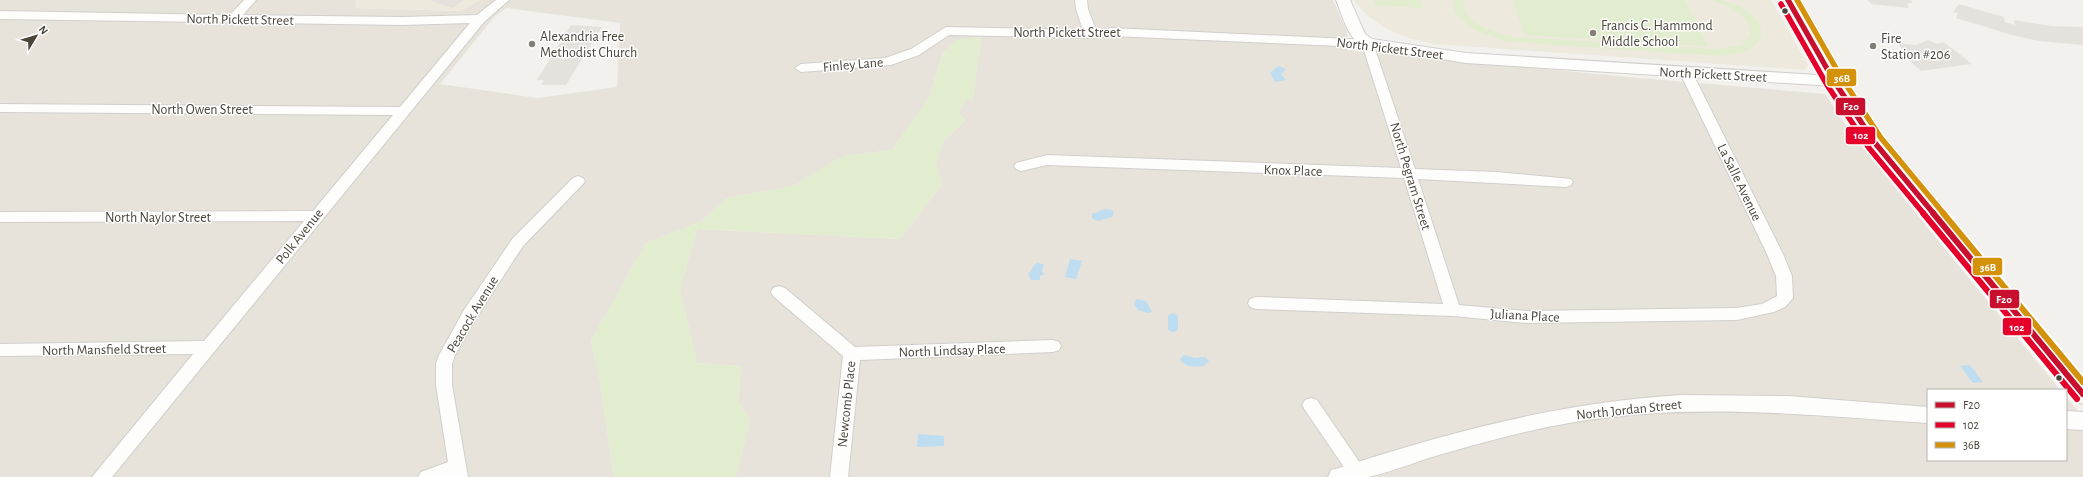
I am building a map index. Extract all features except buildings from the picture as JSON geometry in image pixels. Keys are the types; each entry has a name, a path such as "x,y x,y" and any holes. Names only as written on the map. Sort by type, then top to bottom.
{"main road":[{"path":"1788,0 1834,81 1870,137 1899,174 2083,394"}],"street":[{"path":"234,18 250,0"},
{"name":"Polk Avenue","path":"101,477 315,216 405,111 480,19 503,0"},
{"path":"1081,0 1082,9 1091,34"},
{"name":"North Pegram Street","path":"1343,0 1352,16 1359,36 1368,42 1453,310"},
{"name":"North Pickett Street","path":"0,15 402,21 480,19"},
{"name":"North Pickett Street","path":"946,31 1091,34 1112,32 1164,33 1368,42 1466,58 1686,73 1834,81"},
{"name":"Finley Lane","path":"800,68 888,62 915,52 946,31"},
{"name":"La Salle Avenue","path":"1686,73 1775,254 1784,276 1785,293"},
{"name":"North Owen Street","path":"0,108 405,111"},
{"name":"Knox Place","path":"1021,166 1047,160 1411,175 1497,177 1566,182"},
{"name":"Peacock Avenue","path":"458,472 452,425 444,385 444,364 447,354 470,314 518,242 578,181"},
{"name":"North Naylor Street","path":"0,217 315,216"},
{"name":"Newcomb Place","path":"779,292 852,354 839,477"},
{"name":"Juliana Place","path":"1256,303 1453,310 1527,317 1736,314 1766,310 1778,305 1785,298 1785,293"},
{"name":"North Lindsay Place","path":"852,354 1053,346"},
{"name":"North Mansfield Street","path":"0,350 208,347"},
{"name":"North Jordan Street","path":"1347,474 1406,454 1552,418 1604,409 1647,404 1750,404 1927,415"},
{"path":"1311,405 1347,474"},
{"path":"2067,420 2083,421"},
{"path":"427,477 458,472"}],"shaded area":[{"path":"0,0 356,0 356,8 461,11 480,0 1333,0 1347,31 1347,50 1825,94 1853,136 2059,389 1927,389 1927,461 2067,461 2067,398 2083,417 2083,477 736,477 750,420 738,401 741,366 697,363 680,289 697,229 900,239 942,184 936,163 944,140 966,120 958,113 966,99 973,99 981,37 943,52 929,98 892,150 843,156 793,186 727,198 702,221 646,243 591,341 600,381 614,477 0,477","holes":["506,8 620,23 617,87 537,98 440,84 494,17"]},
{"path":"356,0 480,0 462,11 355,8"},
{"path":"464,0 453,8 430,1"},
{"name":"Francis C. Hammond Middle School","path":"1354,0 1771,0 1808,65 1804,70 1434,44 1408,38 1385,28 1368,16"},
{"path":"1868,0 1911,0 1913,3 1907,3 1909,8 1871,4"},
{"path":"1959,4 2004,17 2005,22 2015,25 2014,20 2051,26 2083,27 2083,45 2039,41 2012,35 1956,18 1958,13 1953,12"},
{"path":"571,25 602,27 566,85 541,85 544,80 537,80"},
{"path":"1929,40 1937,44 1944,42 1972,64 1921,71 1912,63 1898,43 1915,45"}],"green space":[{"path":"1374,0 1420,0 1422,8 1375,5"},
{"path":"1453,0 1464,0 1464,8 1467,15 1481,26 1515,37 1715,49 1742,45 1750,36 1750,29 1743,17 1725,5 1712,0 1728,2 1742,8 1753,16 1760,25 1761,35 1756,44 1743,52 1721,56 1509,42 1474,30 1455,13"},
{"path":"1513,0 1685,0 1708,46 1524,35"},
{"path":"981,37 973,100 966,99 958,113 966,120 944,140 936,163 942,184 900,239 697,229 680,289 697,363 741,366 738,401 750,420 736,477 614,477 600,381 591,341 646,243 702,221 727,198 793,186 843,156 892,150 929,98 943,53 956,40"}],"water":[{"path":"1278,66 1286,69 1281,74 1286,80 1275,82 1270,73"},
{"path":"1105,209 1112,210 1114,212 1112,217 1098,221 1092,218 1092,214"},
{"path":"1070,259 1082,261 1076,279 1065,277"},
{"path":"1037,262 1044,265 1042,271 1044,274 1040,276 1040,280 1031,280 1028,274"},
{"path":"1136,299 1146,301 1152,312 1147,313 1138,310 1134,304"},
{"path":"1173,313 1178,316 1178,330 1173,332 1168,330 1168,315"},
{"path":"1184,355 1195,358 1205,357 1209,361 1204,366 1190,366 1182,362 1180,359"},
{"path":"1970,365 1983,382 1973,383 1960,366"},
{"path":"918,434 944,436 944,446 917,447"}],"transit line":[{"name":"F20","path":"1788,0 1834,81 1875,143 2083,394"},
{"name":"36B","path":"1797,0 1841,77 1881,138 2083,382"},
{"name":"102","path":"1781,4 1827,85 1869,148 2077,399"}],"place":[{"name":"Francis C. Hammond Middle School","path":"1593,33"},
{"name":"Alexandria Free Methodist Church","path":"532,44"},
{"name":"Fire Station #206","path":"1873,46"}]}
